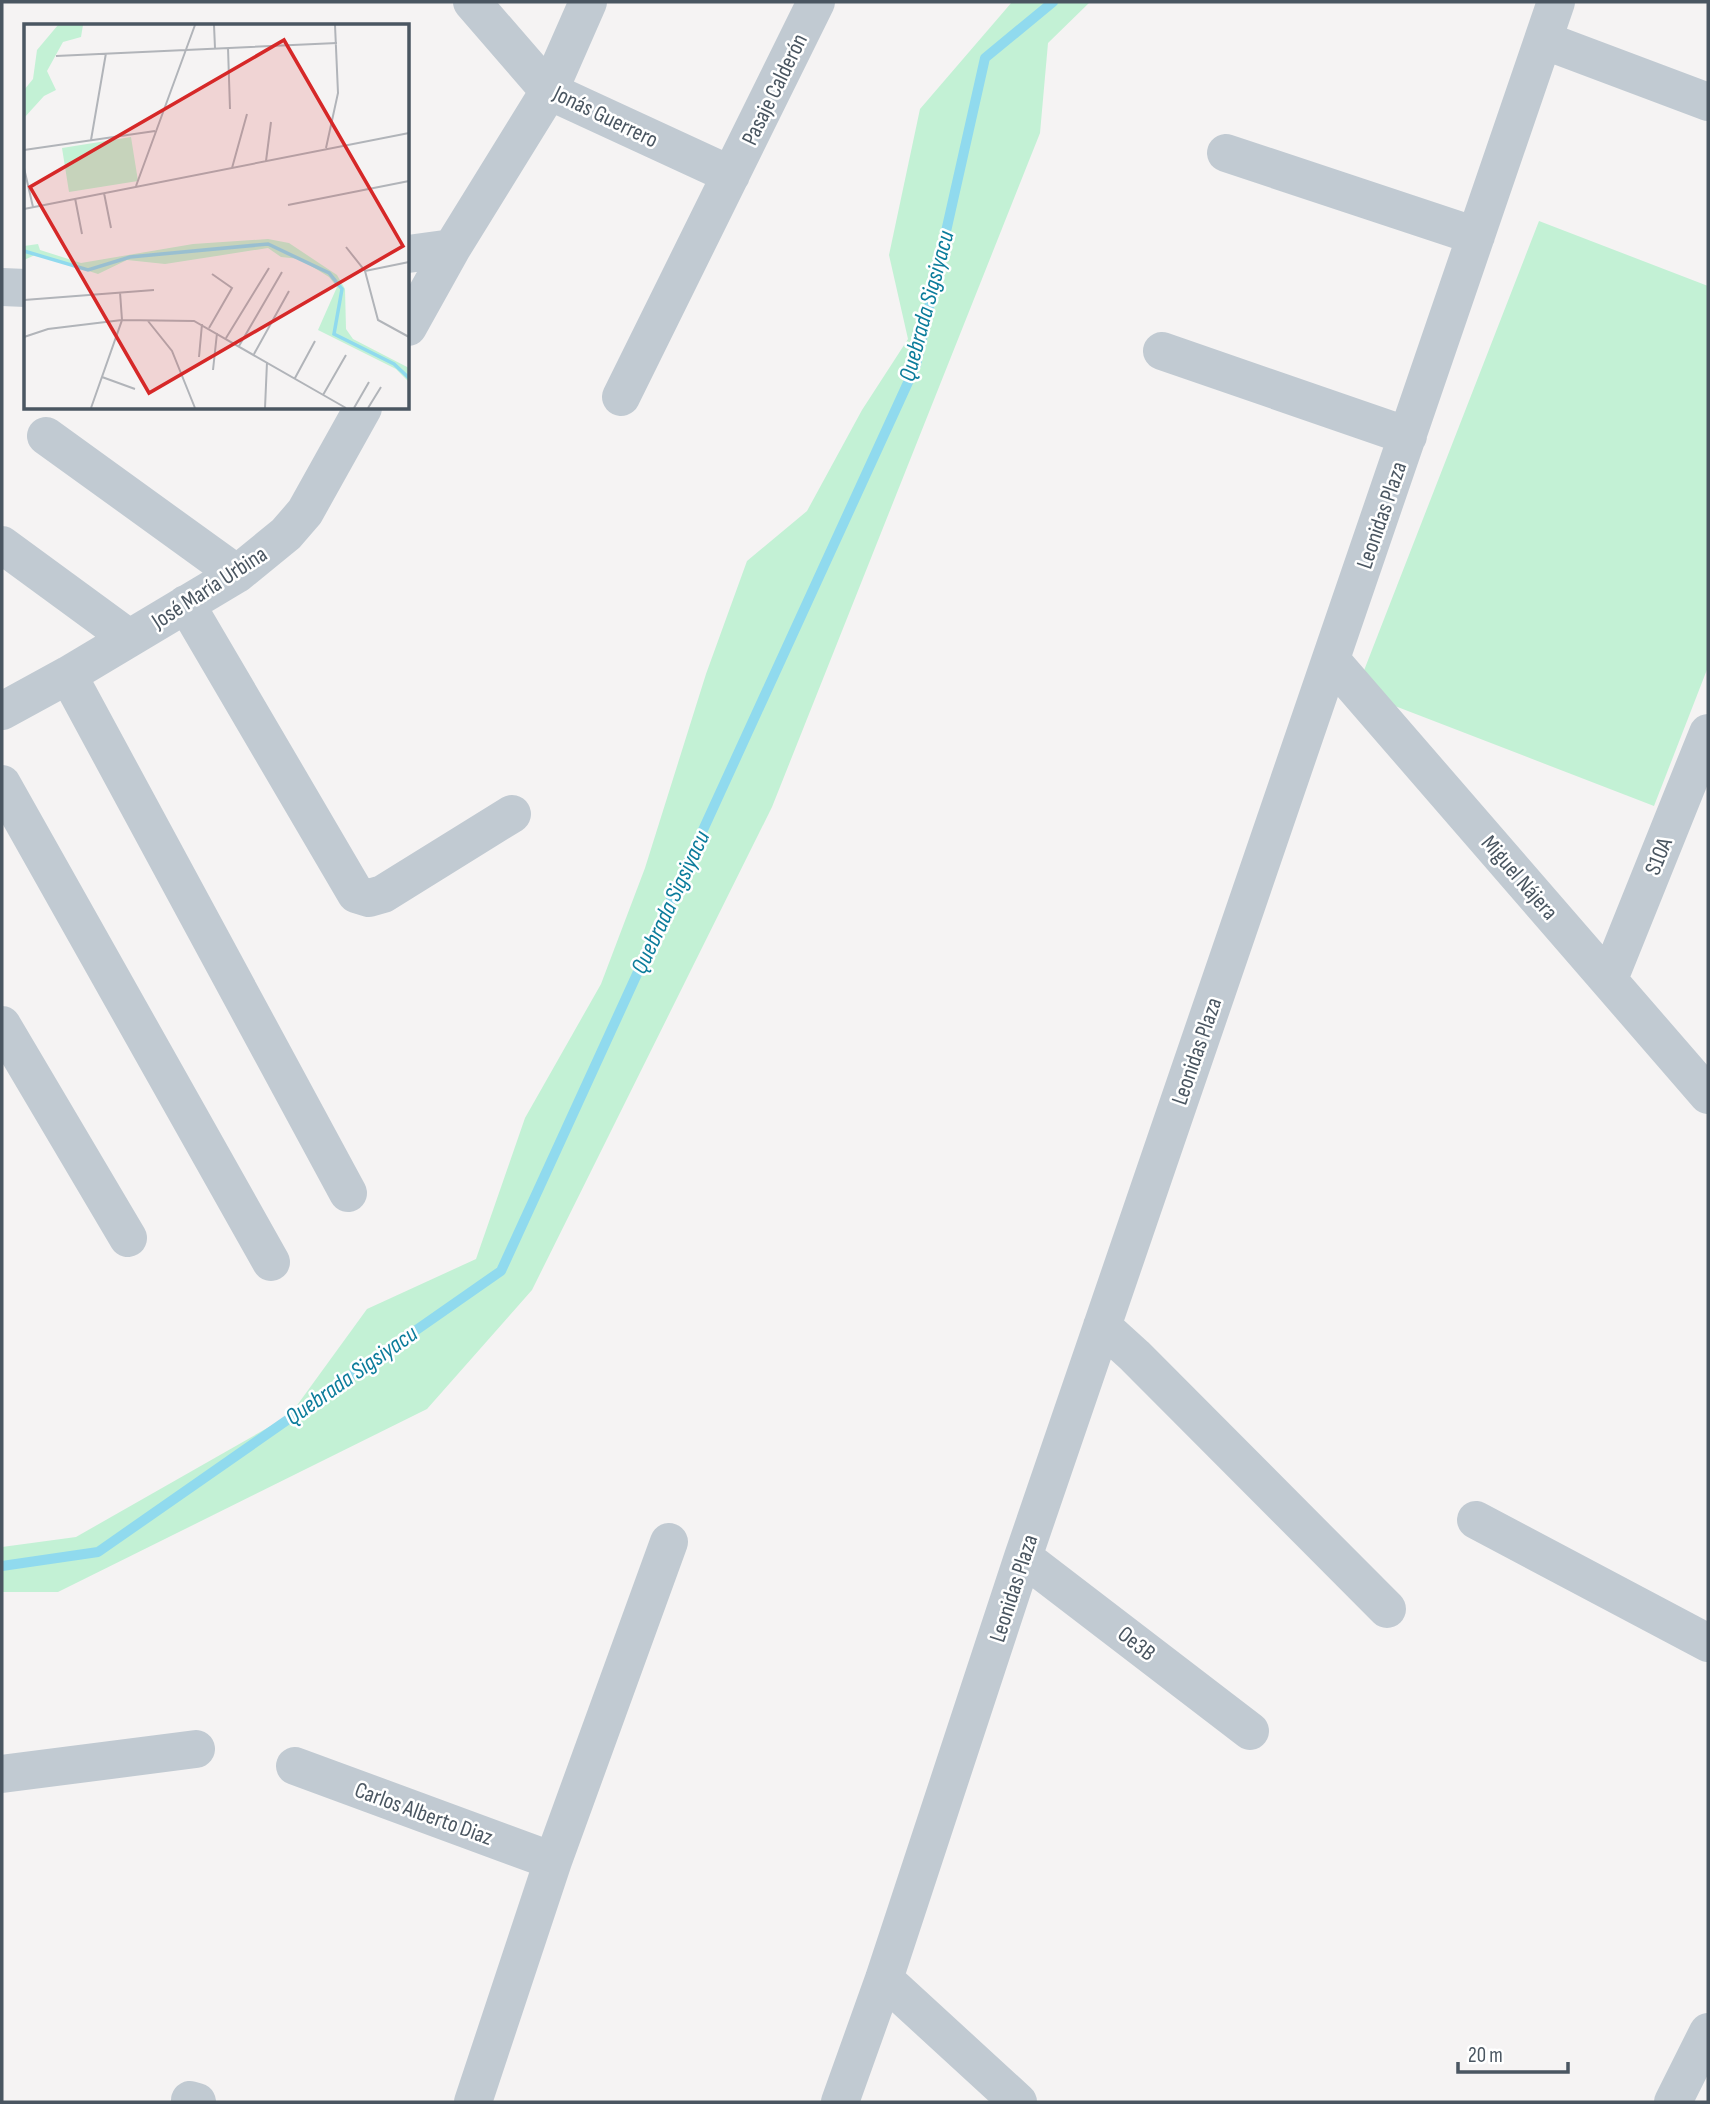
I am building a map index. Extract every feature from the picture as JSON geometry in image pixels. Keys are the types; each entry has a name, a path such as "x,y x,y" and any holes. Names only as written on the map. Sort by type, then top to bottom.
{"street":[{"name":"Jonás Guerrero","path":"472,2 549,91 731,176"},
{"path":"410,323 452,248 549,91 588,2"},
{"name":"Pasaje Calderón","path":"621,397 816,2"},
{"name":"Leonidas Plaza","path":"840,2102 884,1979 1023,1557 1556,2"},
{"path":"1543,40 1708,102"},
{"path":"1226,153 1476,236"},
{"path":"410,254 452,248"},
{"path":"2,287 24,288"},
{"path":"1162,351 1408,436"},
{"name":"José María Urbina","path":"2,711 68,675 237,574 286,534 305,512 362,410"},
{"path":"46,436 237,574"},
{"path":"2,545 130,638"},
{"path":"186,604 356,894 369,898 383,894 512,814"},
{"name":"Miguel Nájera","path":"1331,660 1708,1095"},
{"path":"68,675 348,1193"},
{"name":"S10A","path":"1609,979 1708,733"},
{"path":"2,784 271,1262"},
{"path":"2,1025 128,1238"},
{"path":"1102,1326 1387,1609"},
{"path":"1476,1520 1708,1643"},
{"path":"473,2102 553,1861 669,1542"},
{"name":"Oe3B","path":"1023,1557 1250,1731"},
{"path":"2,1774 196,1749"},
{"name":"Carlos Alberto Diaz","path":"295,1766 553,1861"},
{"path":"884,1979 1018,2102"},
{"path":"1673,2102 1708,2032"}],"green space":[{"path":"1012,2 1090,2 1048,43 1040,133 772,807 532,1290 427,1409 58,1592 2,1592 2,1547 76,1537 290,1415 367,1309 476,1259 525,1118 601,984 645,868 706,674 747,561 807,511 862,410 908,339 889,255 920,109"},
{"path":"1539,221 1708,286 1708,667 1654,806 1356,691"}],"waterway":[{"name":"Quebrada Sigsiyacu","path":"2,1566 98,1552 501,1271 916,365 985,58 1053,2"}]}
